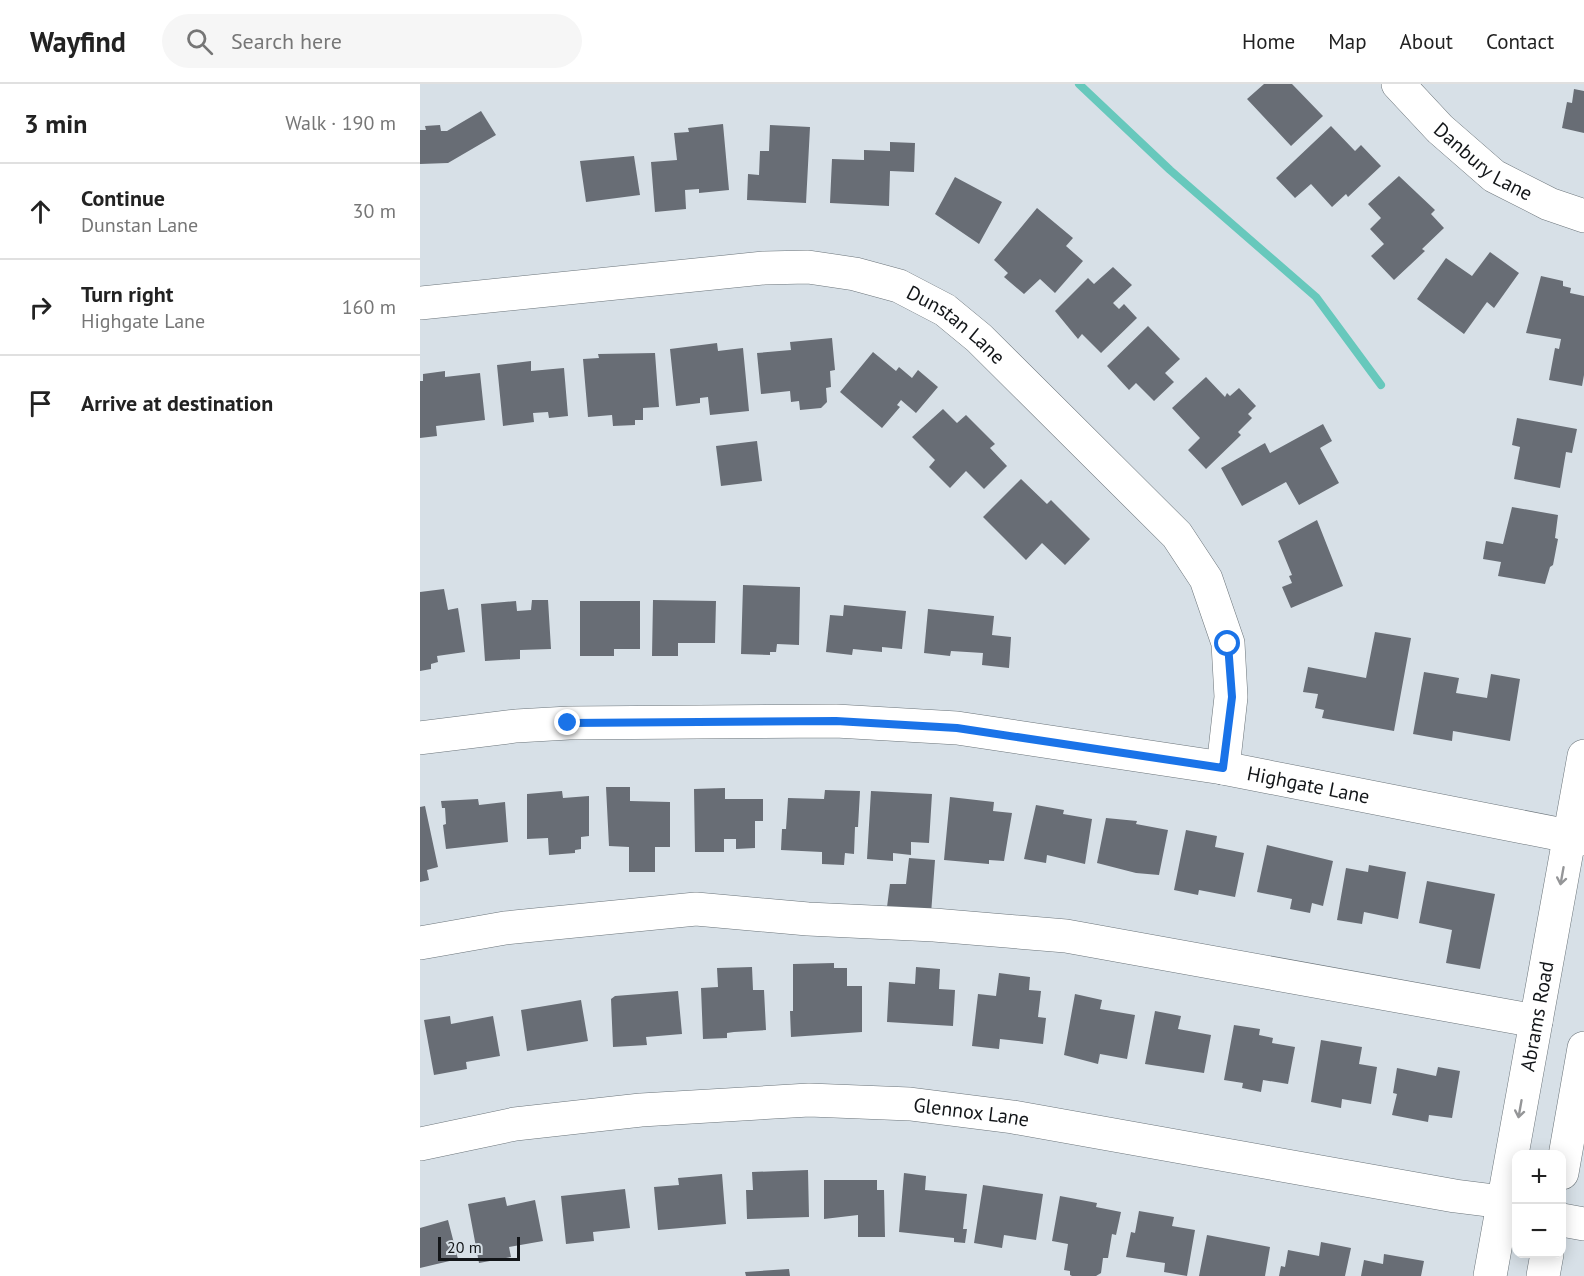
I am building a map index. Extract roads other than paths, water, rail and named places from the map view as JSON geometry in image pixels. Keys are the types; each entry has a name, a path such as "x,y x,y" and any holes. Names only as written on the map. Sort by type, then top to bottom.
{"street":[{"name":"Danbury Lane","path":"1398,84 1440,129 1494,176 1549,204 1584,216"},
{"name":"Dunstan Lane","path":"420,303 764,268 808,267 855,273 899,286 945,310 979,338 1177,535 1206,579 1228,644 1232,697 1223,768"},
{"name":"Highgate Lane","path":"420,738 516,726 568,723 836,721 957,728 1223,768 1577,837"},
{"name":"Abrams Road","path":"1490,1276 1510,1204 1536,1022 1577,837 1584,756"},
{"path":"420,943 505,928 696,909 808,919 934,925 1066,936 1536,1022"},
{"path":"1566,1150 1584,1048"},
{"name":"Glennox Lane","path":"420,1144 515,1124 641,1110 809,1100 910,1104 1012,1117 1510,1204"},
{"path":"1566,1221 1584,1224"},
{"path":"1543,1276 1546,1258"}],"waterway":[{"path":"1079,84 1170,170 1316,297 1381,385"}]}
